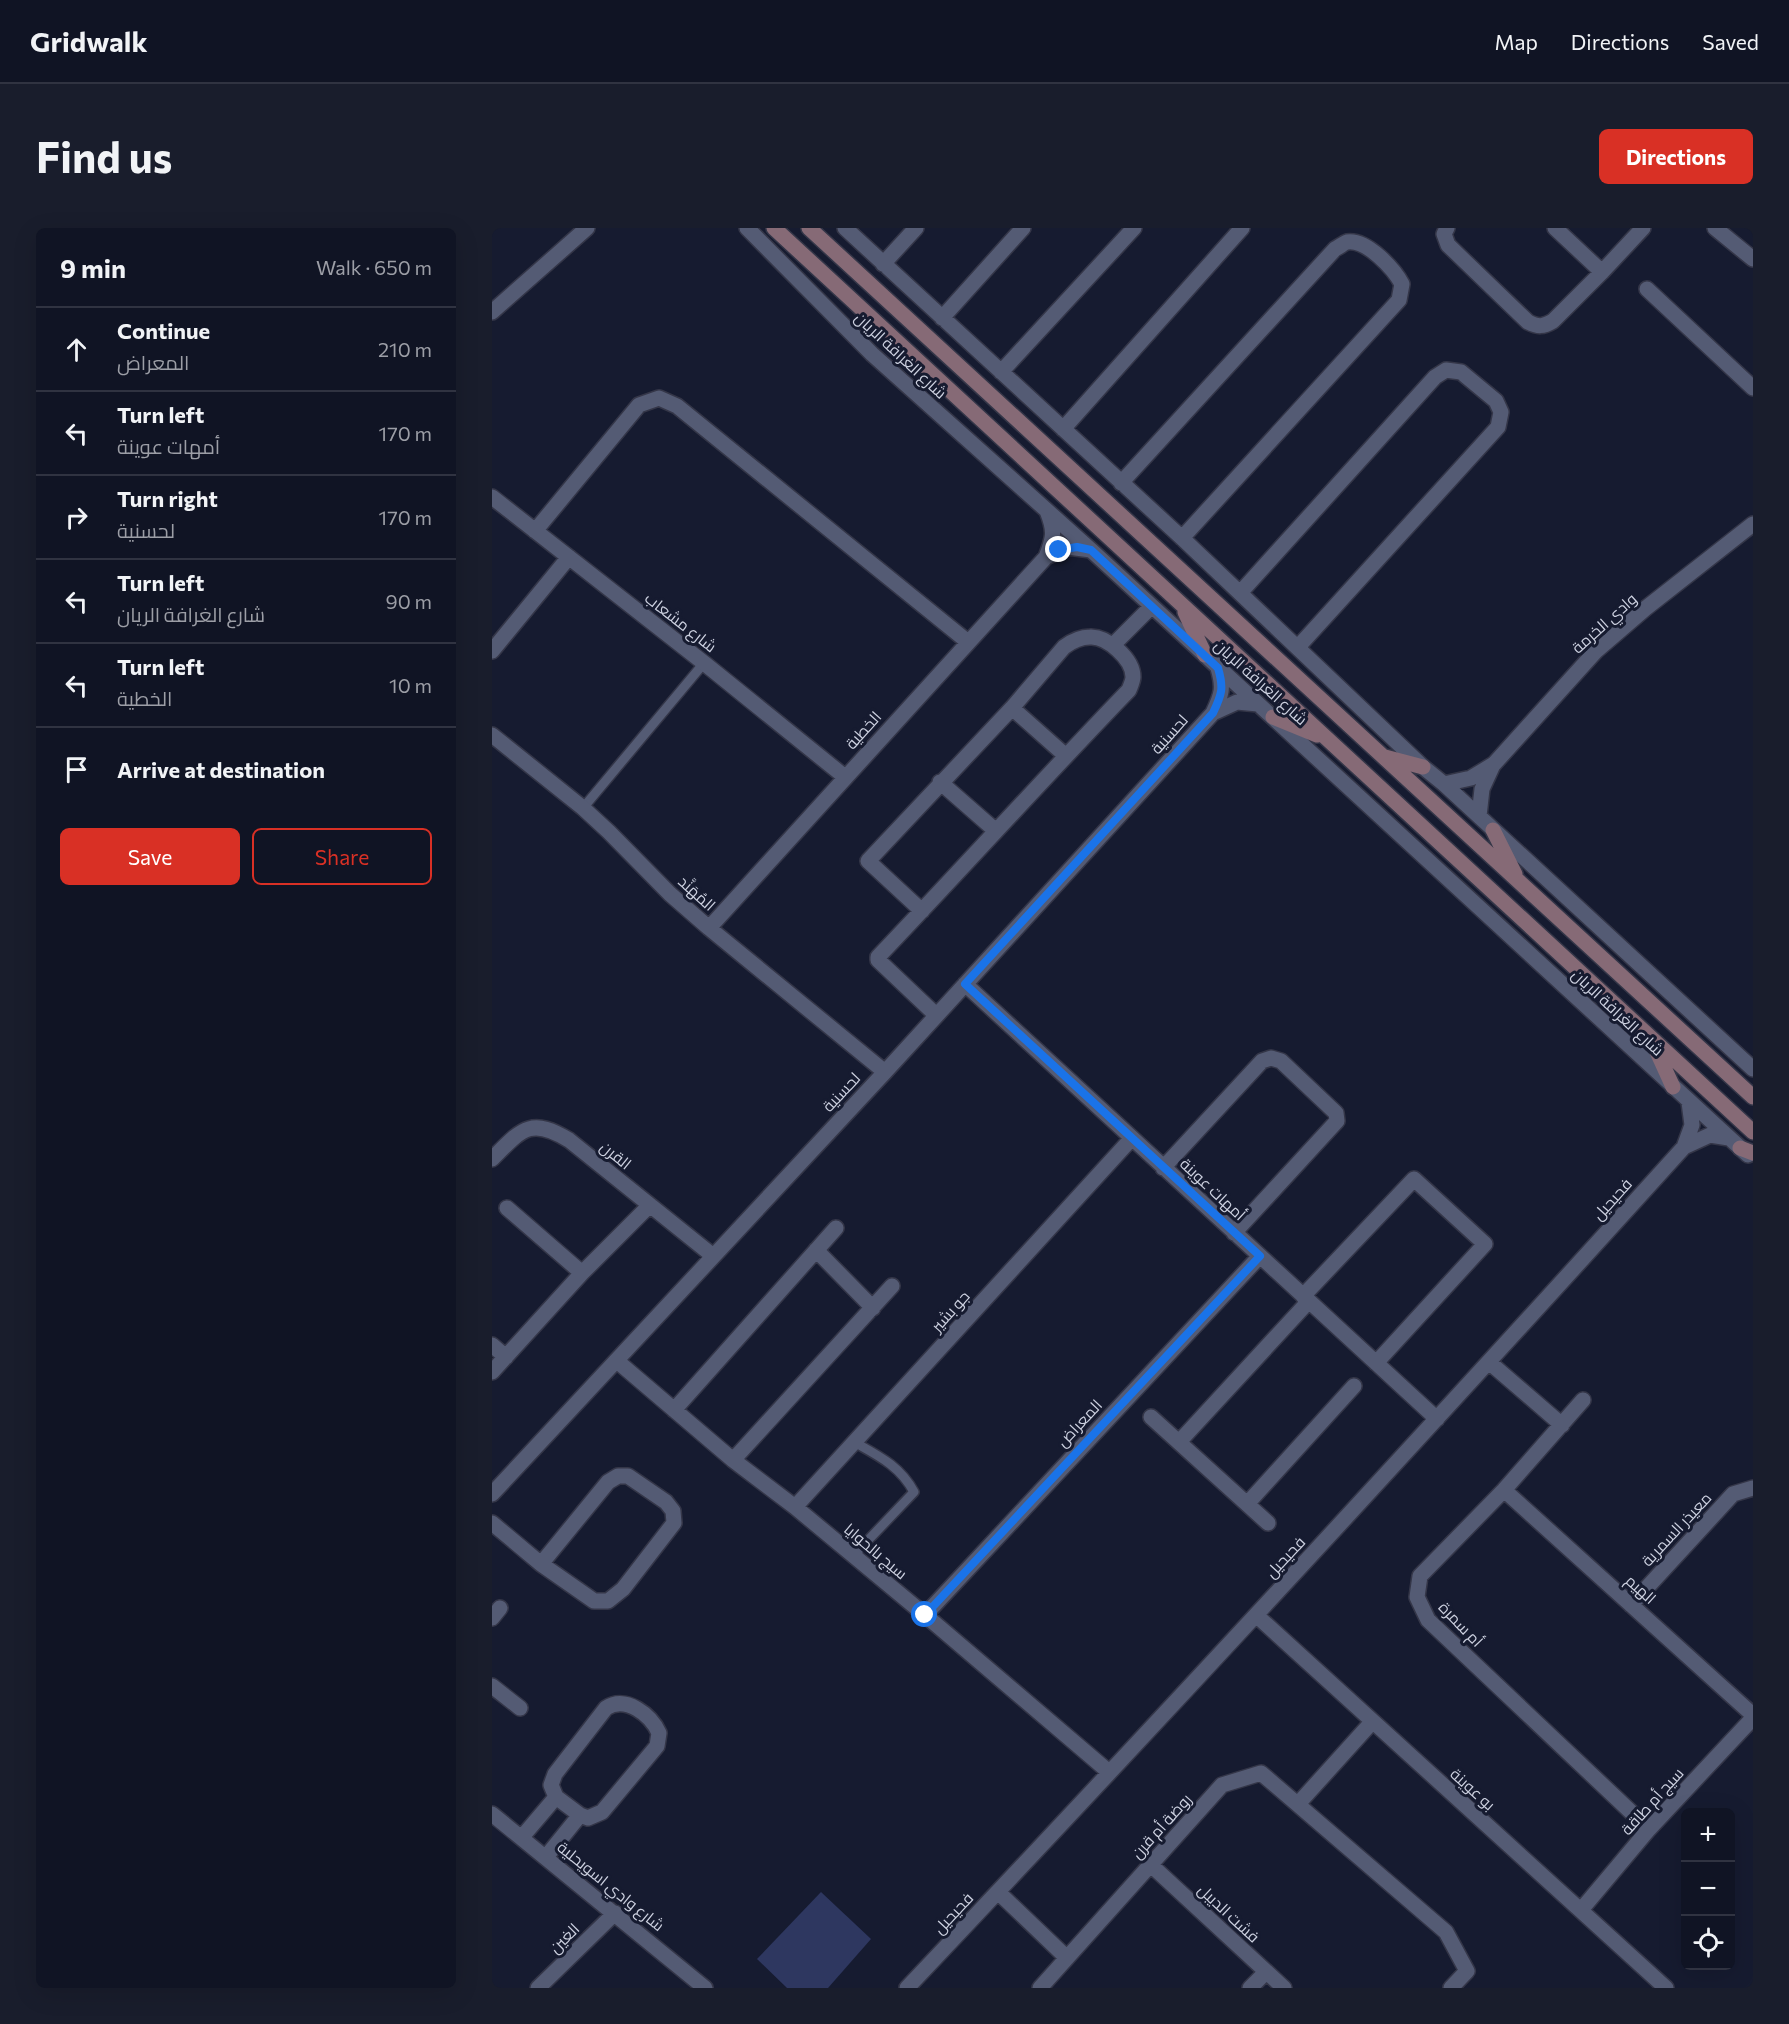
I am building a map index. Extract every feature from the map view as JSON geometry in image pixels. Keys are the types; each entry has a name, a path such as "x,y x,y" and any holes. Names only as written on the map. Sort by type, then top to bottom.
{"main road":[{"name":"شارع الغرافة الريان","path":"774,228 1753,1132"},
{"name":"شارع الغرافة الريان","path":"809,228 1753,1097"},
{"path":"1181,603 1206,655"},
{"path":"1273,717 1325,738"},
{"path":"1382,756 1423,766"},
{"path":"1493,830 1519,882"},
{"path":"1651,1038 1672,1087"}],"street":[{"path":"492,312 587,228"},
{"name":"شارع الغرافة الريان","path":"747,228 872,354 1206,655 1672,1087 1747,1151 1753,1160"},
{"path":"845,228 1182,538 1423,766 1753,1069"},
{"path":"884,264 916,228"},
{"path":"942,318 1023,228"},
{"path":"1001,372 1134,228"},
{"path":"1063,429 1242,228"},
{"path":"1447,228 1444,234 1448,245 1528,322 1536,326 1546,325 1553,321 1643,228"},
{"path":"1555,228 1602,272"},
{"path":"1715,228 1753,259"},
{"path":"1121,483 1335,249 1347,242 1362,244 1395,271 1402,284 1399,300 1182,538"},
{"path":"1647,289 1753,388"},
{"path":"1240,593 1434,377 1446,370 1461,372 1496,401 1501,412 1498,427 1298,647"},
{"path":"535,531 639,405 659,398 678,406 968,642"},
{"name":"شارع مشعاب","path":"492,497 704,663 844,777"},
{"name":"الخطية","path":"709,928 1046,557 1053,536 1053,527 1047,511"},
{"name":"وادي الخرمة","path":"1479,816 1482,789 1494,764 1596,651 1753,524"},
{"path":"1046,557 1068,548 1091,550"},
{"path":"492,651 569,557"},
{"path":"1113,645 1151,607"},
{"path":"922,911 867,861 1012,708 1064,647 1074,640 1092,636 1113,645 1126,660 1133,676 1129,690 1066,756 922,911 877,959 936,1015"},
{"name":"لحسنية","path":"492,1494 885,1071 1213,713 1222,690 1218,668"},
{"name":"لحسنية","path":"1213,713 1237,702 1259,704"},
{"path":"1012,708 1066,756"},
{"name":"المُهَنَّد","path":"492,735 609,831 670,894 709,928 885,1071"},
{"name":"وادي الخرمة","path":"1444,784 1471,778 1494,764"},
{"path":"940,782 996,831"},
{"name":"أمهات عوينة","path":"965,984 1437,1419"},
{"path":"1163,1168 1262,1061 1271,1058 1281,1061 1335,1113 1337,1121 1234,1233"},
{"name":"فحيحيل","path":"907,1988 1256,1615 1684,1147 1692,1125 1689,1102"},
{"name":"القرن","path":"492,1158 525,1130 534,1127 546,1128 569,1140 712,1255"},
{"name":"فحيحيل","path":"1684,1147 1710,1135 1729,1138"},
{"name":"جو بشير","path":"795,1507 1132,1138"},
{"path":"1179,1442 1414,1179 1485,1244 1376,1364"},
{"path":"492,1372 582,1273 651,1205"},
{"path":"507,1208 582,1273"},
{"path":"674,1410 836,1228"},
{"path":"816,1250 873,1308"},
{"name":"المعراض","path":"925,1615 1260,1256"},
{"path":"734,1460 892,1286"},
{"path":"492,1345 506,1358"},
{"name":"سيج بالحوايا","path":"617,1361 734,1460 795,1507 925,1615 1109,1772"},
{"path":"1489,1362 1562,1425"},
{"path":"1247,1504 1354,1386"},
{"name":"أم سمرة","path":"1584,1400 1504,1490 1420,1576 1417,1597 1428,1620 1649,1829"},
{"path":"1151,1417 1268,1523"},
{"path":"492,1523 541,1564 594,1601 608,1601 623,1589 674,1522 673,1511 666,1502 628,1476 618,1476 608,1482 541,1564"},
{"name":"معيذر السمرية","path":"1631,1605 1733,1494 1753,1488"},
{"name":"الهيم","path":"1504,1490 1753,1716"},
{"name":"بو عوينة","path":"1256,1615 1664,1987"},
{"path":"492,1686 520,1708"},
{"path":"623,1702 654,1723 659,1733 657,1746 602,1812 588,1818 580,1815 556,1797 551,1785 555,1774 606,1708 623,1702"},
{"name":"سيج أم طاقة","path":"1581,1910 1649,1829 1753,1716"},
{"path":"1298,1804 1372,1722"},
{"name":"روضة أم قرن","path":"1040,1988 1222,1785 1261,1773 1446,1932 1467,1971 1451,1988"},
{"path":"522,1837 556,1797"},
{"name":"شارع وادي اسويحلية","path":"492,1814 615,1912 705,1988"},
{"path":"546,1857 580,1815"},
{"name":"فشت الديبل","path":"1151,1865 1284,1988"},
{"path":"998,1892 1067,1958"},
{"name":"الغين","path":"538,1988 615,1912"},
{"path":"1250,1988 1266,1972"}],"lane":[{"path":"583,808 704,663"},
{"path":"853,1556 914,1492 906,1477 888,1461 854,1442"}],"building":[{"path":"821,1892 871,1939 828,1988 787,1988 757,1959"}],"route":[{"path":"925,1615 1260,1256 965,984 1213,713 1222,690 1218,668 1206,655 1091,550 1077,547 1059,550"}]}
